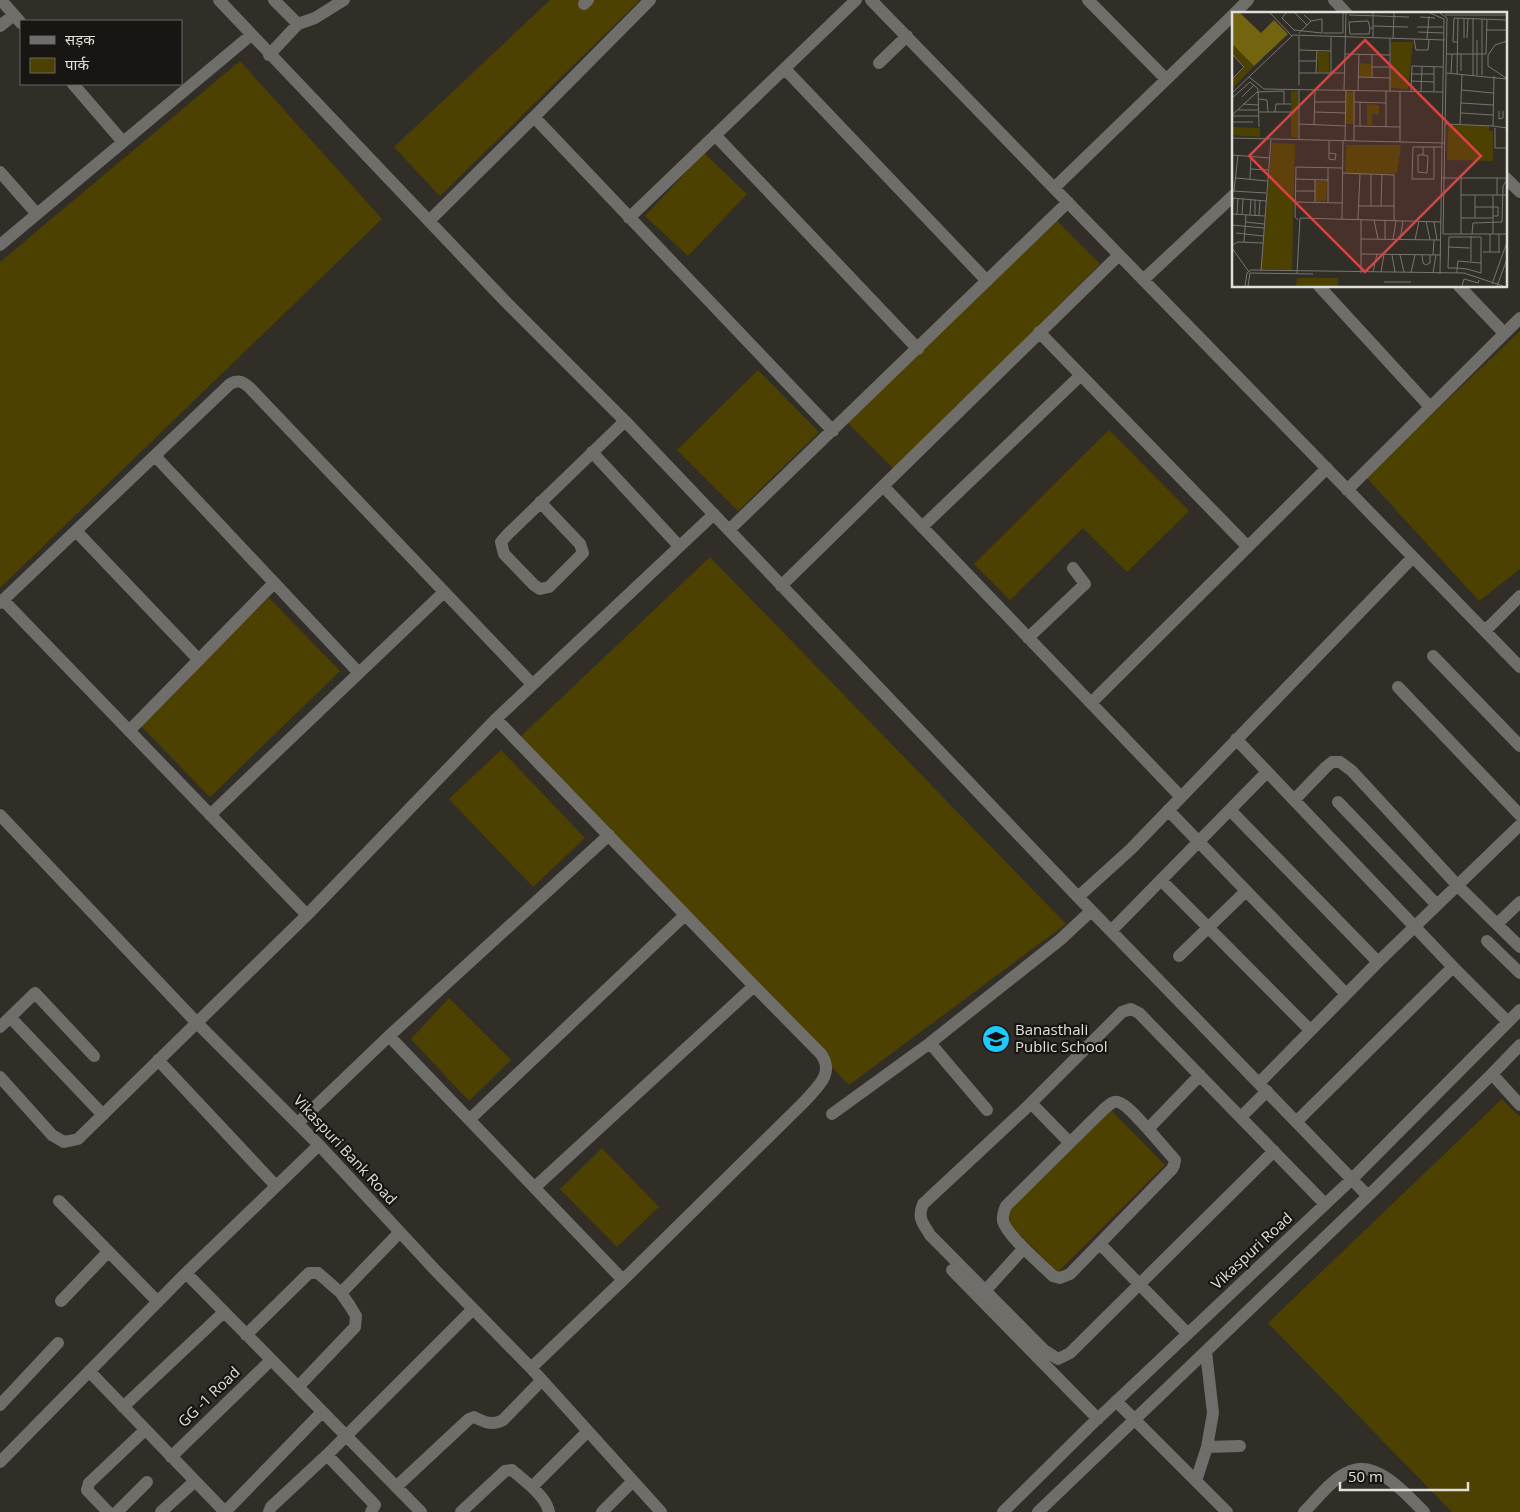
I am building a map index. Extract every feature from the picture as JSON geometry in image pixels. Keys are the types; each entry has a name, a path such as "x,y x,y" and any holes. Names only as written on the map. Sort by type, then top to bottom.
{"street":[{"path":"0,26 18,19 1,0"},
{"path":"219,0 505,301 625,421 1091,911 1368,1196"},
{"path":"274,0 298,24"},
{"path":"269,54 298,24 316,18 344,0"},
{"path":"430,220 650,0"},
{"path":"629,218 856,0"},
{"path":"871,0 1520,667"},
{"path":"1088,0 1166,79"},
{"path":"1236,12 1248,0"},
{"path":"1334,0 1346,12"},
{"path":"1054,188 1232,16"},
{"path":"0,245 251,35"},
{"path":"879,63 907,36"},
{"path":"785,69 987,281"},
{"path":"74,85 123,142"},
{"path":"534,117 833,431"},
{"path":"715,135 918,349"},
{"path":"0,172 37,214"},
{"path":"1508,180 1520,192"},
{"path":"1143,280 1232,197"},
{"path":"729,530 1068,202"},
{"path":"781,586 1119,255"},
{"path":"1321,288 1430,407"},
{"path":"1461,288 1504,333"},
{"path":"1347,490 1520,318"},
{"path":"1040,332 1248,547"},
{"path":"922,527 1081,375"},
{"path":"307,915 1,602 235,381 245,383 532,684"},
{"path":"540,502 580,544 583,553 549,587 540,588 534,585 504,554 501,542 540,502 625,421"},
{"path":"592,452 679,546"},
{"path":"155,456 359,673"},
{"path":"1091,703 1327,468"},
{"path":"883,486 1181,797"},
{"path":"0,1077 52,1135 64,1142 78,1139 307,915 496,719 714,514"},
{"path":"76,531 199,660"},
{"path":"1078,897 1131,849 1413,556"},
{"path":"1028,638 1086,584 1073,568"},
{"path":"129,731 274,583"},
{"path":"210,815 444,592"},
{"path":"1485,631 1520,596"},
{"path":"1433,656 1520,746"},
{"path":"1398,687 1520,815"},
{"path":"496,719 821,1054 826,1060 828,1067 826,1075 804,1102 769,1138 531,1368"},
{"path":"1236,739 1453,967 1508,1022"},
{"path":"1294,800 1332,762 1340,762 1352,771 1458,886 1520,947"},
{"path":"1111,931 1267,772"},
{"path":"1338,802 1437,905"},
{"path":"1168,810 1346,994"},
{"path":"1230,810 1378,962"},
{"name":"Vikaspuri Bank Road","path":"0,815 196,1022 298,1123 531,1368 661,1512"},
{"path":"1241,1118 1263,1087 1310,1030 1520,825"},
{"path":"298,1123 389,1036 609,835"},
{"path":"1161,880 1310,1030"},
{"path":"1180,956 1246,891"},
{"path":"1497,924 1520,902"},
{"path":"832,1114 930,1043 1061,939 1091,911"},
{"path":"470,1119 685,915"},
{"path":"1487,941 1520,972"},
{"path":"1296,1122 1453,967"},
{"path":"535,1187 754,986"},
{"path":"0,1027 35,993 94,1056"},
{"path":"1274,1151 1070,1354 1058,1358 1044,1350 930,1235 922,1223 920,1212 923,1204 1031,1103 1122,1012 1131,1009 1139,1013 1326,1204"},
{"name":"Vikaspuri Road","path":"1003,1512 1098,1418 1352,1179 1520,1010"},
{"path":"10,1017 103,1115"},
{"path":"389,1036 624,1280"},
{"path":"930,1043 987,1110"},
{"path":"1038,1512 1368,1196 1520,1045"},
{"path":"158,1060 276,1186"},
{"path":"1492,1074 1520,1105"},
{"path":"1148,1128 1200,1076"},
{"path":"1113,1102 1119,1102 1125,1106 1148,1128 1175,1160 1174,1165 1162,1180 1070,1274 1060,1278 1053,1276 1010,1234 1003,1221 1003,1213 1006,1206 1113,1102"},
{"path":"1031,1103 1070,1143"},
{"path":"0,1462 186,1274 319,1145"},
{"path":"59,1201 158,1302"},
{"path":"341,1293 400,1232"},
{"path":"1100,1244 1188,1334"},
{"path":"986,1291 1024,1248"},
{"path":"61,1301 108,1252"},
{"path":"952,1270 1098,1418"},
{"path":"246,1335 309,1273 318,1273 341,1293 356,1316 355,1328 298,1387"},
{"path":"186,1274 396,1487 415,1510"},
{"path":"269,1512 473,1309"},
{"path":"123,1407 224,1312"},
{"path":"0,1405 58,1344"},
{"path":"1196,1481 1207,1447 1213,1413 1206,1352"},
{"name":"GG -1 Road","path":"171,1457 271,1360"},
{"path":"89,1371 225,1512 322,1412"},
{"path":"396,1487 469,1419 474,1417 489,1424 503,1420 542,1380"},
{"path":"1116,1401 1227,1512"},
{"path":"108,1512 87,1490 89,1483 145,1430"},
{"path":"532,1487 588,1431"},
{"path":"1207,1447 1240,1446"},
{"path":"327,1455 376,1505 371,1512"},
{"path":"1304,1512 1334,1482 1350,1471 1362,1468 1377,1472 1400,1488 1424,1512"},
{"path":"462,1512 505,1471 512,1470 541,1497 549,1508 549,1512"},
{"path":"160,1512 195,1481"},
{"path":"602,1512 633,1481"},
{"path":"117,1512 147,1482"}],"green space":[{"path":"550,0 640,0 440,196 394,147"},
{"path":"240,61 382,219 0,588 0,262"},
{"path":"704,153 747,194 688,256 645,216"},
{"path":"1052,216 1100,264 894,469 846,421"},
{"path":"1520,331 1520,569 1479,601 1366,477"},
{"path":"758,370 819,432 738,511 677,450"},
{"path":"1109,430 1189,511 1127,572 1083,528 1010,600 974,564"},
{"path":"710,557 1066,924 849,1085 517,740"},
{"path":"269,598 340,671 210,797 139,724"},
{"path":"501,750 585,838 533,887 449,799"},
{"path":"449,998 511,1060 469,1101 411,1039"},
{"path":"1502,1099 1520,1117 1520,1512 1452,1512 1268,1323"},
{"path":"1109,1108 1165,1165 1058,1272 1001,1216"},
{"path":"602,1148 659,1207 617,1247 560,1189"}],"place":[{"name":"Banasthali Public School","path":"996,1039"}]}
